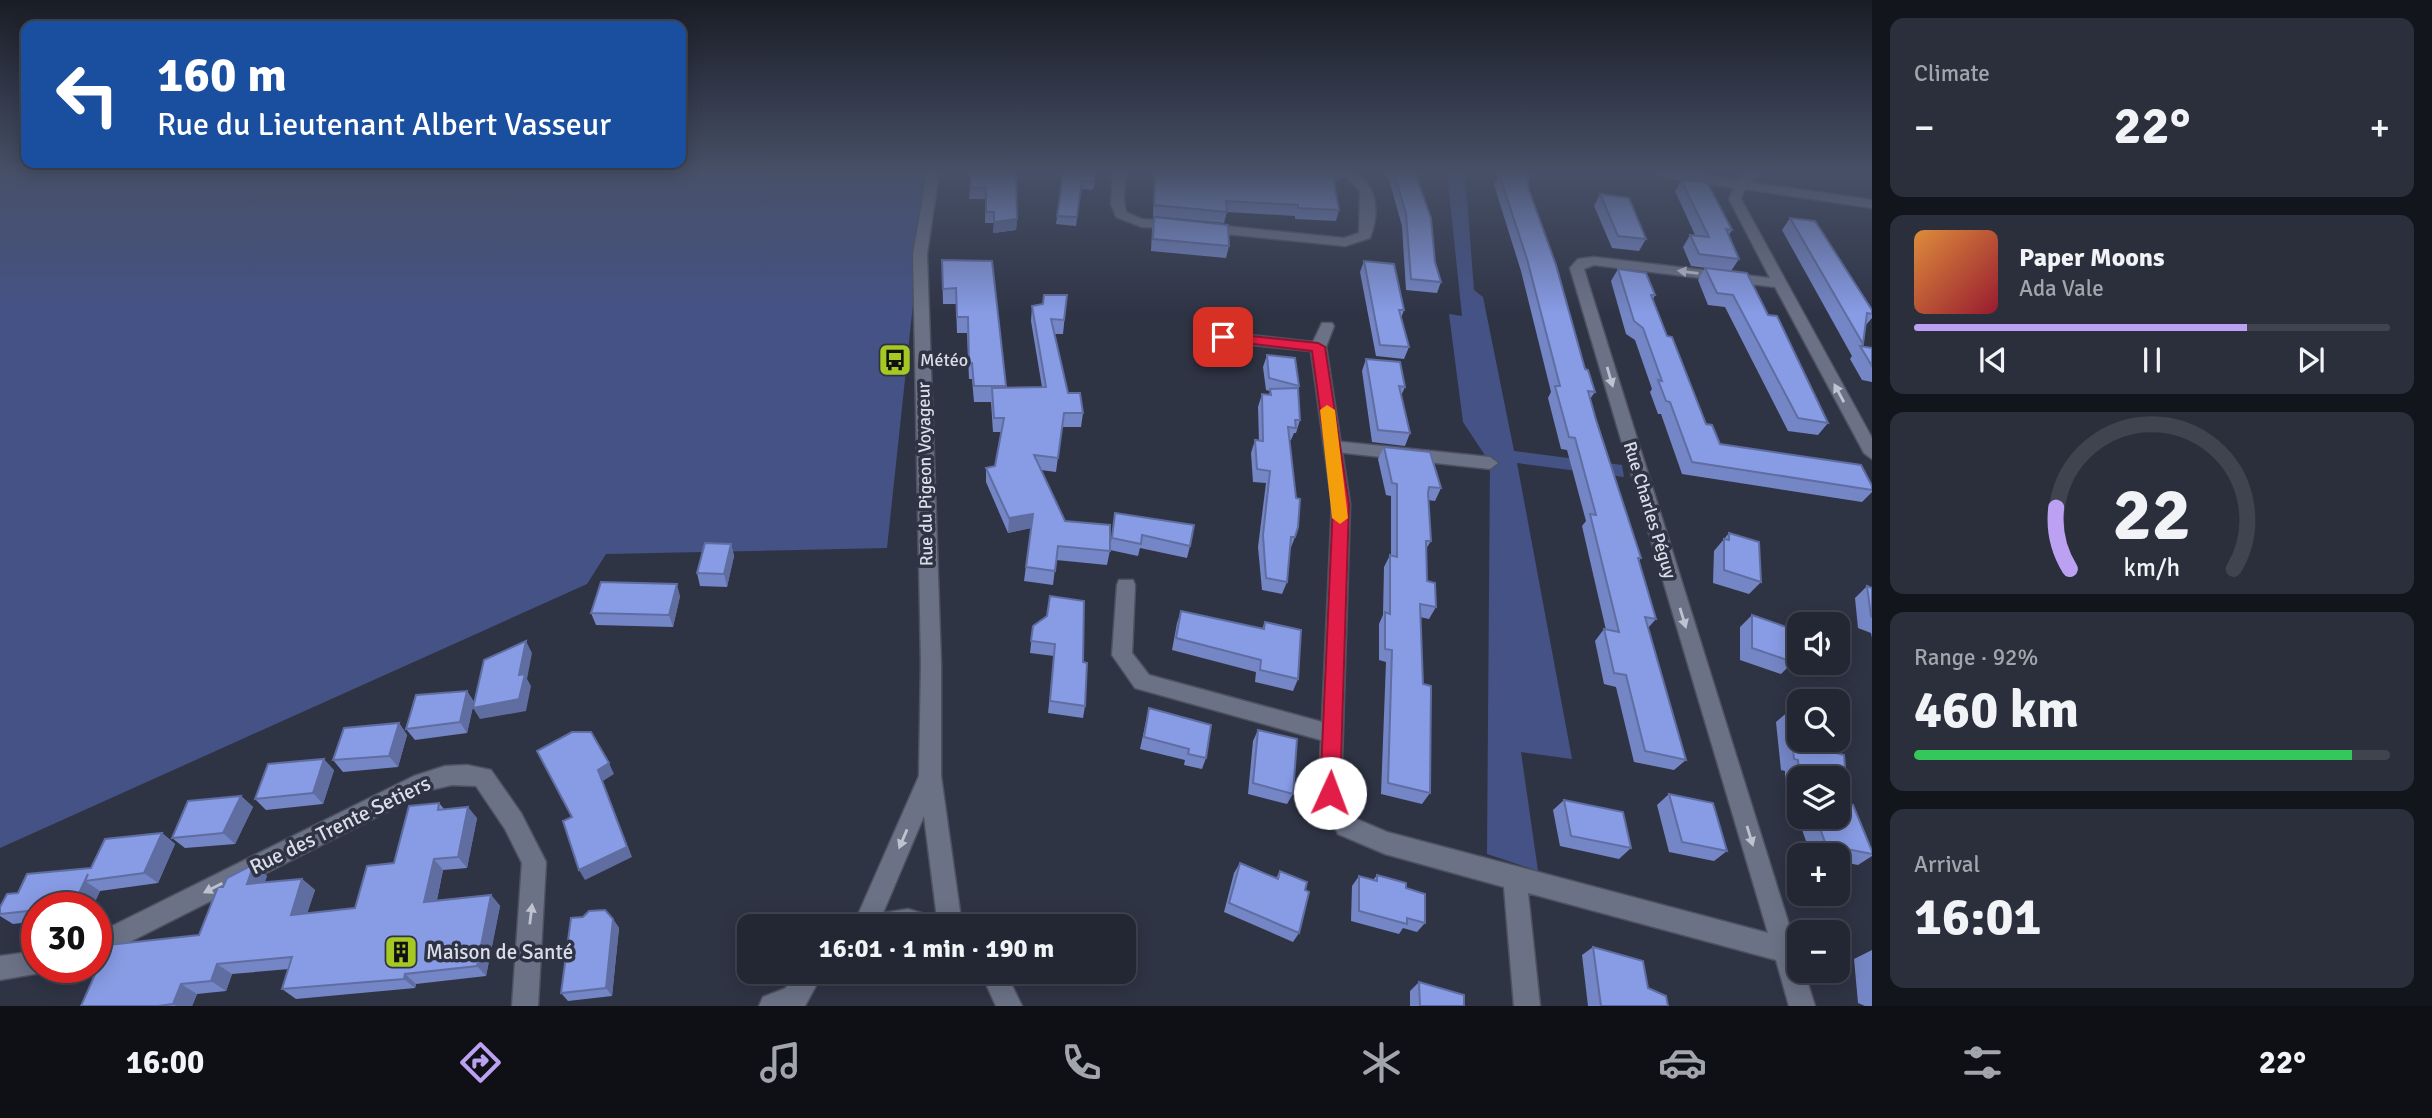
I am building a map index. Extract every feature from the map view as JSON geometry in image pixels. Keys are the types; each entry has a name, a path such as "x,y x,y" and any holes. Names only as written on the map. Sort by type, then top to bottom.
{"street":[{"name":"Rue du Pigeon Voyageur","path":"925,220 920,254 931,664 930,776 948,914"},
{"path":"1134,220 1345,242 1365,235 1366,220"},
{"path":"1746,220 1872,453"},
{"name":"Rue Charles Péguy","path":"1780,283 1594,261 1583,262 1577,268 1802,1006"},
{"path":"1327,326 1318,347 1341,504 1330,793 1346,826 1385,843 1785,950"},
{"path":"1223,337 1318,347"},
{"path":"1332,447 1490,463"},
{"path":"1126,584 1122,655 1142,682 1332,734"},
{"name":"Rue des Trente Setiers","path":"112,939 422,783 456,773 472,774 483,777 513,821 534,862 525,1006"},
{"name":"Rue du Pigeon Voyageur","path":"870,914 930,776"},
{"path":"1515,878 1527,1006"},
{"path":"0,968 21,965"},
{"path":"786,1003 801,984"},
{"path":"998,984 1009,1006"}],"shaded area":[{"path":"0,220 922,220 887,548 606,554 587,584 0,848"},
{"path":"1452,220 1469,220 1474,290 1483,297 1514,451 1622,465 1624,477 1517,463 1572,759 1521,752 1538,871 1487,854 1490,463 1463,422 1449,314 1462,316"}],"building":[{"path":"1154,220 1181,220 1228,225 1229,246 1153,239"},
{"path":"1406,220 1431,220 1435,262 1441,282 1411,279"},
{"path":"1514,220 1540,220 1556,265 1585,369 1588,370 1595,392 1588,391 1596,420 1641,558 1638,558 1656,619 1645,617 1686,760 1645,751 1626,675 1614,673 1604,629 1619,632 1590,514 1596,515 1575,438 1569,437 1555,386 1560,386"},
{"path":"1611,220 1638,220 1646,239 1618,236"},
{"path":"1701,220 1727,220 1732,230 1726,229 1739,259 1699,254 1690,235 1709,237"},
{"path":"1791,220 1815,221 1872,310 1872,314 1867,313 1863,344"},
{"path":"942,260 992,261 1006,386 974,386 972,363 969,363 968,317 957,317 956,288 943,289"},
{"path":"1364,261 1394,264 1404,310 1399,310 1409,347 1380,345"},
{"path":"1705,268 1747,273 1768,315 1777,316 1828,423 1798,418 1733,295 1717,293"},
{"path":"1618,269 1646,273 1655,295 1651,295 1667,336 1672,337 1706,424 1712,425 1720,444 1861,465 1872,490 1692,462 1670,402 1666,401 1658,380 1662,381 1643,328 1634,321"},
{"path":"1044,295 1067,295 1064,320 1051,319 1068,393 1080,393 1083,413 1064,413 1058,458 1034,455 1065,521 1110,525 1110,551 1058,546 1055,571 1026,567 1033,514 1009,518 986,468 995,466 1004,418 994,418 992,388 1046,387 1032,306 1043,304"},
{"path":"1860,346 1872,348 1872,366"},
{"path":"1267,355 1295,358 1299,386 1269,378"},
{"path":"1366,359 1400,362 1405,387 1399,386 1410,433 1378,430"},
{"path":"1298,388 1300,420 1295,420 1296,428 1288,427 1296,498 1300,499 1298,527 1295,537 1291,537 1287,582 1266,578 1263,535 1270,471 1257,469 1255,440 1263,441 1262,394 1271,395 1270,389"},
{"path":"1384,447 1430,452 1441,488 1429,487 1428,493 1431,541 1426,541 1427,581 1435,583 1436,607 1420,604 1423,684 1431,686 1430,793 1388,783 1392,650 1385,649 1385,612 1390,614 1390,555 1397,557 1397,484 1392,483"},
{"path":"1115,513 1194,525 1190,546 1142,535 1141,544 1112,538"},
{"path":"1729,533 1759,542 1761,582 1724,570 1724,539 1729,540"},
{"path":"705,543 731,544 724,574 697,573"},
{"path":"601,582 677,584 669,615 591,613"},
{"path":"1867,586 1872,588 1872,617 1871,616"},
{"path":"1050,596 1084,601 1083,662 1087,663 1085,706 1050,701 1055,644 1031,641 1033,626 1047,616"},
{"path":"1181,611 1264,629 1265,622 1301,630 1298,679 1260,670 1261,660 1176,638"},
{"path":"1752,615 1787,627 1787,660 1752,648"},
{"path":"526,641 519,675 525,674 519,699 473,708 484,660"},
{"path":"467,691 460,722 406,729 416,695"},
{"path":"1149,708 1211,725 1206,758 1188,754 1189,749 1144,737"},
{"path":"399,723 389,756 333,760 344,728"},
{"path":"1258,730 1297,739 1293,794 1253,783"},
{"path":"572,732 591,732 609,763 598,770 627,847 579,870 563,821 572,817 537,751"},
{"path":"1793,752 1836,752 1844,755 1845,766 1799,766 1798,760 1794,759"},
{"path":"324,759 313,793 255,799 268,764"},
{"path":"1669,794 1713,803 1727,851 1682,842"},
{"path":"241,796 223,833 172,838 188,801"},
{"path":"1564,800 1623,812 1631,848 1571,836"},
{"path":"439,803 438,810 468,807 458,857 434,859 424,902 491,895 477,966 405,974 404,979 282,989 292,957 217,964 211,981 181,984 173,1004 81,1006 91,983 112,983 112,945 199,935 218,887 223,887 227,878 254,864 247,884 302,879 291,915 355,908 367,866 394,863 409,806"},
{"path":"1850,804 1853,805 1872,854 1850,850 1850,843 1825,843 1820,829 1850,829"},
{"path":"162,833 144,873 85,881 88,874 80,892 21,892 21,912 0,914 0,907 7,894 18,893 27,874 91,868 105,839"},
{"path":"1240,863 1278,879 1280,871 1307,882 1305,890 1309,892 1299,933 1229,903"},
{"path":"1377,875 1406,883 1406,888 1425,894 1425,923 1407,918 1407,924 1359,911 1359,876 1377,881"},
{"path":"605,910 613,919 606,988 561,993 571,918 583,917 589,911"},
{"path":"1593,947 1643,961 1648,988 1666,996 1668,1006 1601,1006"},
{"path":"1419,982 1464,995 1464,1006 1420,1006"}],"slow traffic":[{"path":"1327,410 1341,504 1340,518"}],"place":[{"name":"Météo","path":"895,360"},
{"name":"Maison de Santé","path":"401,952"}],"route":[{"path":"1223,337 1318,347 1341,504 1330,793"}]}
